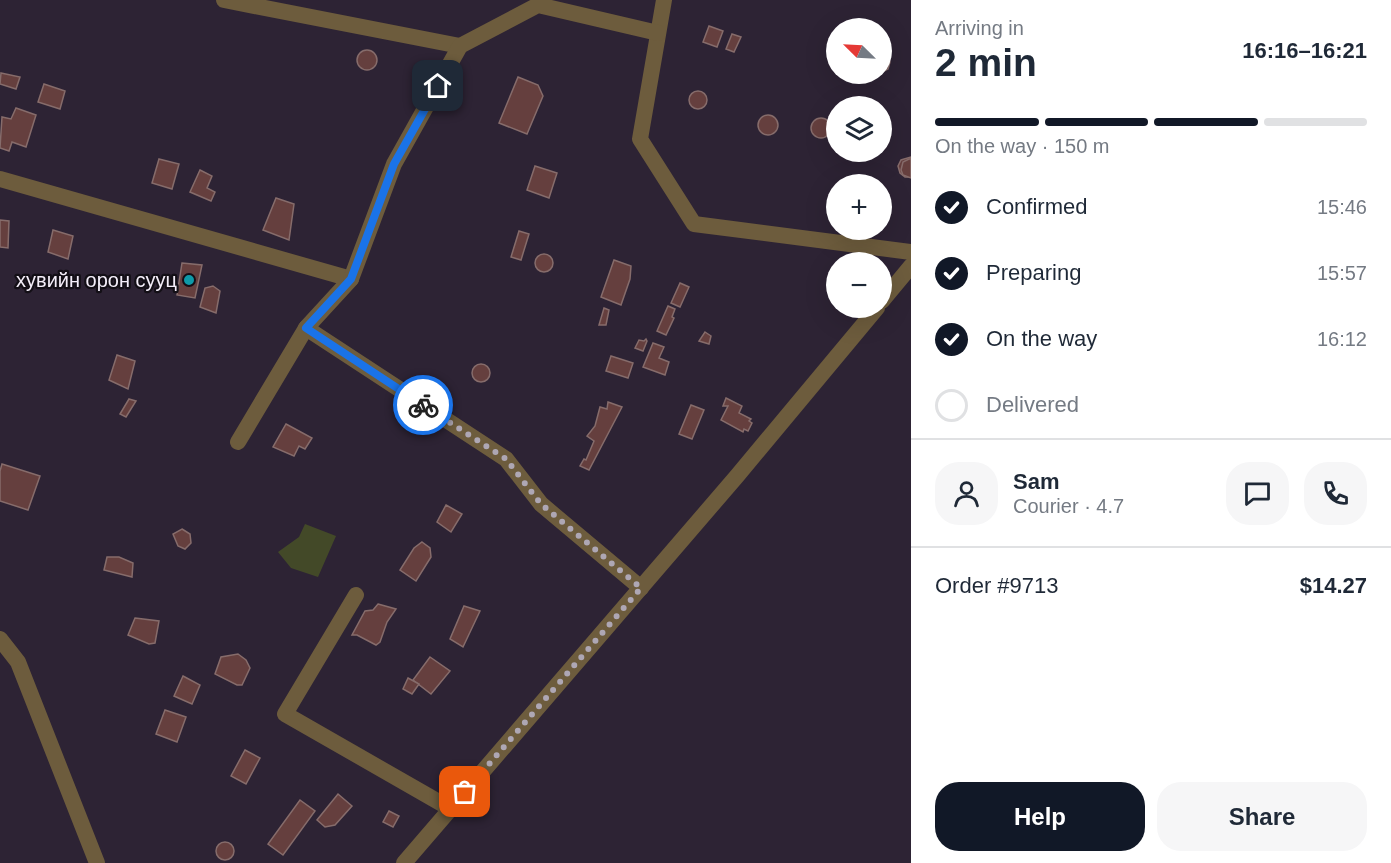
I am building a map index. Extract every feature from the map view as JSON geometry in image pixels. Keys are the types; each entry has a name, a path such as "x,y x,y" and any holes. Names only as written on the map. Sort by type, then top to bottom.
{"street":[{"path":"224,0 459,46"},
{"path":"664,0 640,139 694,224 911,252"},
{"path":"238,441 306,328 351,279 394,164 459,46 538,5 658,33"},
{"path":"0,178 351,279"},
{"path":"892,289 911,266"},
{"path":"404,863 641,588 869,318"},
{"path":"306,328 506,459 541,504 641,588"},
{"path":"356,595 285,714 451,809"},
{"path":"0,639 18,662 97,863"}],"green space":[{"path":"305,524 336,536 318,577 291,568 278,552 299,537"}],"building":[{"path":"709,26 723,31 717,47 703,42"},
{"path":"732,34 741,37 734,52 726,49"},
{"path":"367,50 374,53 377,60 374,67 367,70 360,67 357,60 360,53"},
{"path":"1,73 20,77 16,89 0,84"},
{"path":"518,77 538,85 543,96 527,134 499,123"},
{"path":"44,84 65,91 60,109 38,102"},
{"path":"694,91 702,91 707,96 705,107 694,109 689,104 689,96"},
{"path":"16,108 36,115 26,147 12,142 9,151 0,148 2,117 11,119"},
{"path":"768,115 775,118 778,125 775,132 768,135 761,132 758,125 761,118"},
{"path":"817,118 825,118 826,137 817,138 811,132 811,124"},
{"path":"911,157 911,177 905,177 900,173 898,166 901,160"},
{"path":"159,159 179,164 172,189 152,183"},
{"path":"911,159 911,178 903,175 901,170 903,162"},
{"path":"535,166 557,173 549,198 527,190"},
{"path":"200,170 212,176 207,188 215,192 211,201 190,192"},
{"path":"276,198 294,204 289,240 263,230"},
{"path":"0,220 9,221 8,248 0,247"},
{"path":"53,230 73,236 68,259 48,252"},
{"path":"519,231 529,234 521,260 511,257"},
{"path":"540,254 548,254 553,259 551,270 540,272 535,267 535,259"},
{"path":"614,260 631,266 630,279 621,305 601,297"},
{"name":"хувийн орон сууц","path":"182,263 202,265 195,298 177,295"},
{"path":"680,283 689,287 680,307 671,303"},
{"name":"хувийн орон сууц","path":"213,286 220,291 216,313 200,307 205,288"},
{"path":"668,306 675,309 672,317 674,318 666,335 657,331"},
{"path":"604,308 609,310 606,325 599,325"},
{"path":"705,332 711,336 709,344 699,341"},
{"path":"646,339 643,351 635,348 639,340"},
{"path":"653,343 664,347 659,358 669,362 665,375 643,367"},
{"path":"117,355 135,361 128,389 109,380"},
{"path":"611,356 633,363 628,378 606,371"},
{"path":"477,364 485,364 490,369 488,380 477,382 472,377 472,369"},
{"path":"726,398 742,406 739,413 751,419 749,421 752,423 748,431 744,429 743,432 721,420 728,406 723,406"},
{"path":"129,399 136,401 126,417 120,414"},
{"path":"608,402 622,407 589,470 580,466 584,459 586,460 594,441 587,436 595,426 600,407 607,409"},
{"path":"691,405 704,410 692,439 679,434"},
{"path":"286,424 312,438 305,449 299,446 294,456 273,447"},
{"path":"2,464 40,476 28,510 0,501"},
{"path":"446,505 462,514 451,532 437,522"},
{"path":"182,529 190,534 191,543 185,549 178,546 173,534"},
{"path":"422,542 430,548 431,557 416,581 400,570 414,548"},
{"path":"107,557 119,557 133,563 132,577 104,570"},
{"path":"378,604 396,609 387,622 380,642 376,645 357,635 352,635 365,611 373,610"},
{"path":"464,606 480,611 463,647 450,639"},
{"path":"135,618 159,621 155,643 149,644 128,635"},
{"path":"238,654 246,660 250,668 242,685 237,685 215,674 221,657"},
{"path":"430,657 450,671 431,694 413,680"},
{"path":"183,676 200,685 192,704 174,696"},
{"path":"408,678 419,684 412,694 403,689"},
{"path":"165,710 186,717 177,742 156,734"},
{"path":"245,750 260,758 246,784 231,776"},
{"path":"338,794 352,806 335,825 325,827 317,820"},
{"path":"300,800 315,811 283,855 268,844"},
{"path":"389,811 399,816 393,827 383,822"},
{"path":"225,842 231,845 234,851 231,857 225,860 219,857 216,851 219,845"}],"way so far":[{"path":"423,405 506,459 541,504 641,588 465,792"}],"place":[{"name":"хувийн орон сууц","path":"189,280"}],"route":[{"path":"423,405 306,328 351,279 394,164 438,86"}]}
